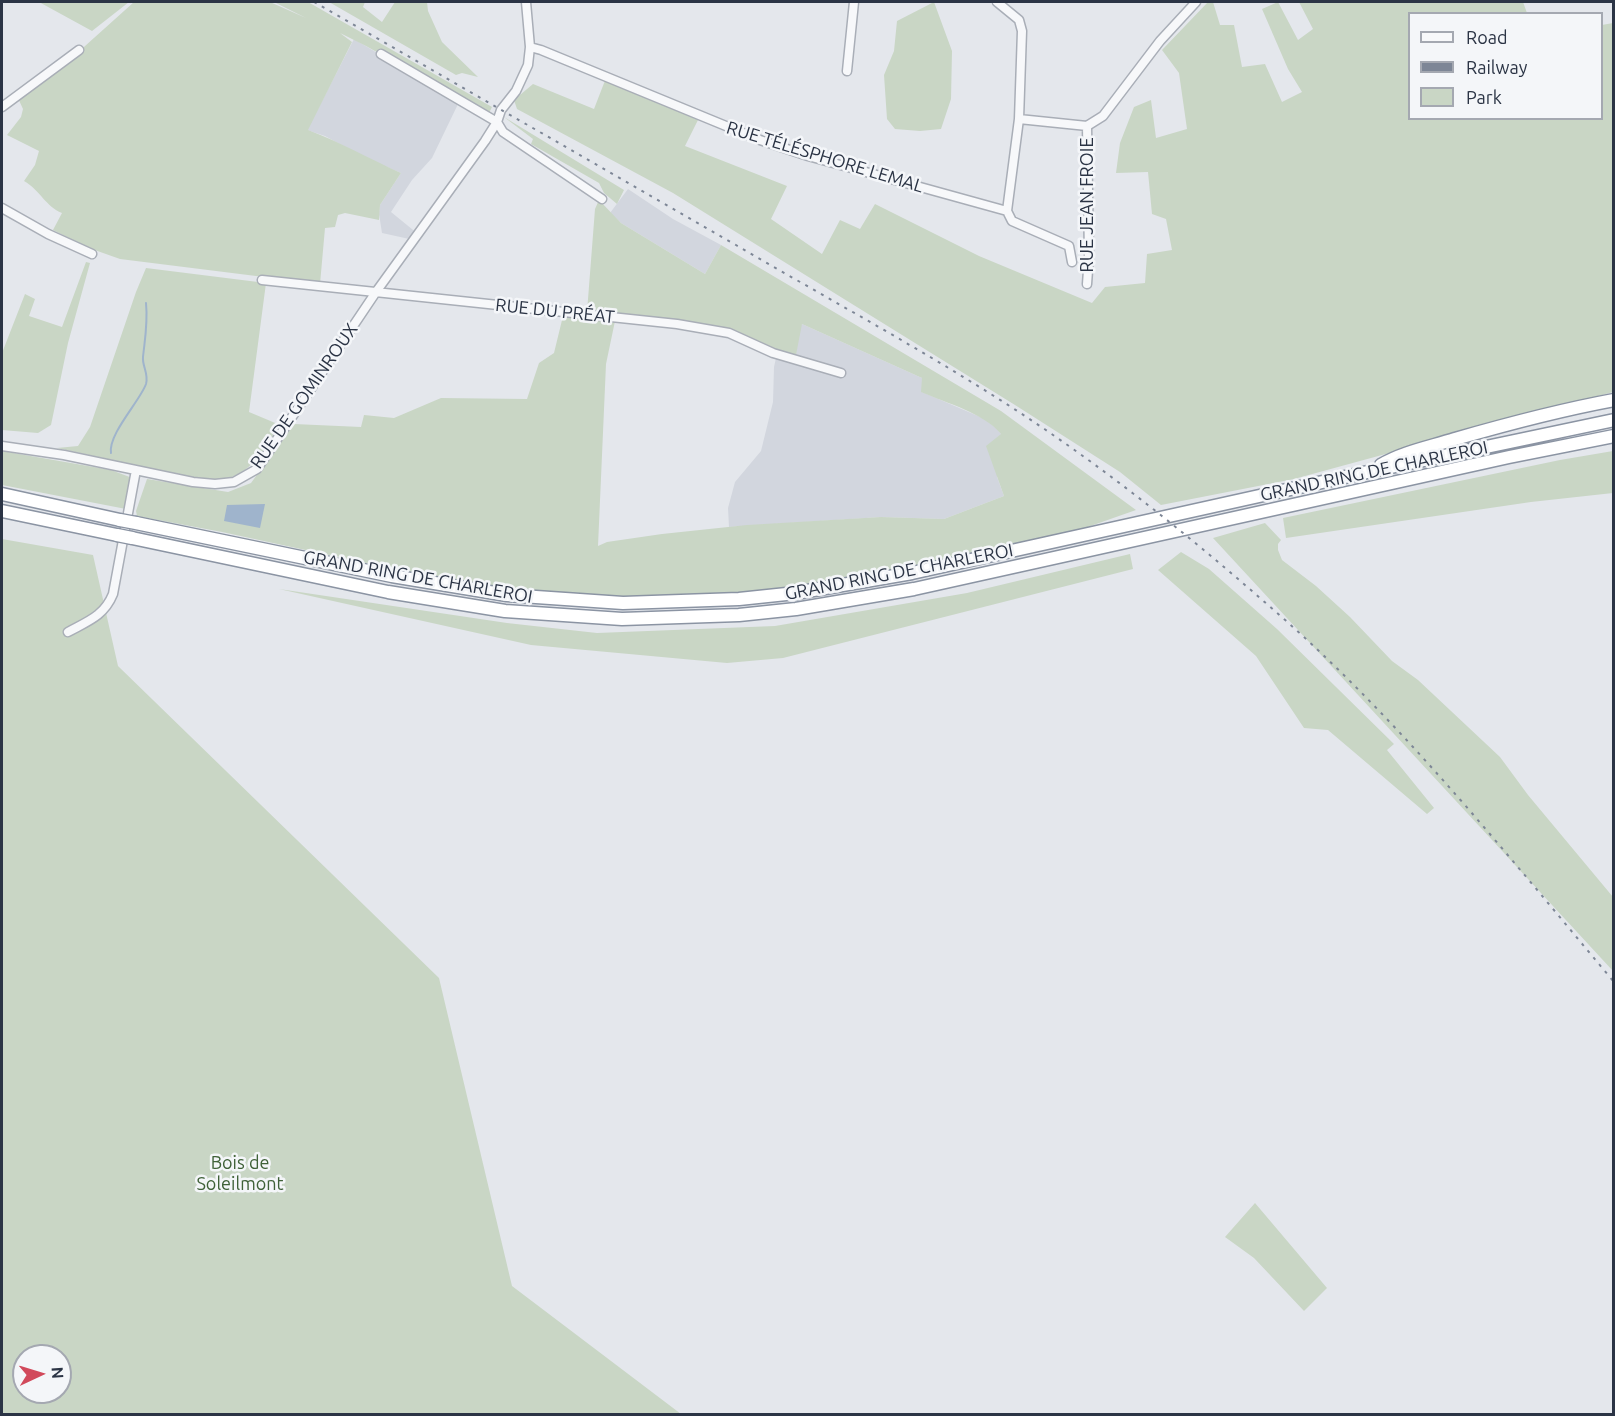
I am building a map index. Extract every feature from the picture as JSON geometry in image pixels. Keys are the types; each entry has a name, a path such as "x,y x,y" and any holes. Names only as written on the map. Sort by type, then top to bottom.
{"highway":[{"path":"1372,471 1395,457 1509,424 1614,400"},
{"name":"GRAND RING DE CHARLEROI","path":"2,495 392,576 507,595 623,603 679,602 796,593 902,575 1614,420"},
{"name":"GRAND RING DE CHARLEROI","path":"2,511 388,592 505,611 622,619 739,615 796,609 914,589 1614,436"}],"street":[{"name":"RUE DE GOMINROUX","path":"2,446 64,455 215,484 234,482 257,468 376,292 485,141 497,122 501,110 516,91 526,73 530,47 526,2"},
{"path":"848,71 854,2"},
{"path":"997,2 1019,20 1022,31 1019,119 1007,211"},
{"name":"RUE JEAN FROIE","path":"1019,119 1087,126 1103,116 1160,41 1196,2"},
{"name":"RUE TÉLÉSPHORE LEMAL","path":"530,47 760,140 808,156 1007,211 1012,221 1069,246 1072,262"},
{"path":"2,107 79,50"},
{"path":"381,54 497,122 503,132 603,199"},
{"name":"RUE JEAN FROIE","path":"1087,126 1088,285"},
{"path":"2,208 48,234 92,254"},
{"name":"RUE DU PRÉAT","path":"262,280 677,324 729,333 773,353 841,373"},
{"path":"68,632 108,607 113,594 136,470"}],"shaded area":[{"path":"354,39 459,102 432,158 412,180 391,212 418,234 414,240 382,233 380,205 401,173 365,158 325,136 307,130"},
{"path":"628,189 673,219 721,245 705,274 621,223 610,213"},
{"path":"802,324 922,378 922,392 985,419 996,428 1001,434 997,477 1004,496 944,519 881,517 729,527 728,508 735,482 761,451 773,402 776,358"}],"green space":[{"path":"39,2 129,2 92,31"},
{"path":"134,2 270,2 306,18 274,2 308,2 492,107 489,113 340,33 352,42 308,130 401,173 380,205 379,220 345,213 338,215 335,227 325,228 320,284 120,259 89,248 53,230 62,213 52,207 24,181 35,165 39,151 7,135 21,117 23,109 17,96 65,64"},
{"path":"329,2 365,2 363,7 382,22 395,2 427,2 428,11 442,42 478,77 462,73 456,75"},
{"path":"934,2 952,51 951,99 941,129 920,131 895,129 887,119 884,75 894,51 897,21"},
{"path":"1208,2 1213,2 1220,25 1234,25 1242,67 1265,64 1282,102 1302,92 1288,69 1262,9 1278,2 1298,40 1313,29 1299,2 1523,2 1527,12 1408,12 1408,120 1603,120 1603,25 1613,23 1613,392 1294,479 1161,505 1120,472 1015,405 673,193 517,109 514,100 533,84 594,109 606,78 698,120 685,146 787,186 771,219 822,254 840,220 860,229 875,204 979,256 1092,303 1105,287 1145,283 1147,254 1172,250 1166,219 1152,214 1148,172 1116,173 1120,143 1134,107 1151,100 1156,138 1187,129 1179,73 1162,50"},
{"path":"504,117 624,190 617,204 604,193 599,183 531,144 533,139"},
{"path":"599,200 621,223 705,274 721,245 1001,411 1136,510 1082,529 796,593 637,599 468,585 137,516 136,511 147,479 228,492 251,483 294,424 361,427 364,415 394,418 441,398 527,399 539,363 554,353 563,316 615,321 606,364 598,546 607,542 662,534 747,525 881,517 944,519 1004,496 986,446 1001,434 994,427 975,414 921,392 922,378 802,324 795,360 724,330 587,312 595,209"},
{"path":"86,262 90,263 68,343 51,425 38,433 2,430 2,353 25,294 35,299 29,316 62,327"},
{"path":"146,268 266,283 249,412 280,425 252,464 237,475 225,479 204,480 57,448 78,446 90,427"},
{"path":"2,451 111,470 135,479 126,509 2,485"},
{"path":"1613,451 1613,493 1531,502 1286,538 1283,518"},
{"path":"1265,523 1281,540 1278,550 1282,560 1316,586 1350,617 1392,661 1418,680 1500,757 1528,795 1613,897 1613,971 1213,538"},
{"name":"Bois de Soleilmont","path":"2,539 93,555 118,666 439,978 512,1286 681,1414 2,1414"},
{"path":"1181,552 1209,569 1277,629 1394,744 1387,750 1434,808 1427,814 1328,730 1304,728 1256,656 1158,570"},
{"path":"1130,554 1133,569 783,658 727,663 531,645 279,589 507,623 597,633 775,626 967,593"},
{"path":"1255,1203 1327,1288 1304,1311 1254,1258 1225,1237"}],"water":[{"path":"265,504 260,528 224,521 227,505"}],"waterway":[{"path":"111,453 111,445 119,427 146,384 147,377 143,360 146,303"}],"railway":[{"path":"314,2 924,353 998,398 1125,487 1240,581 1361,692 1490,834 1614,982"}]}
